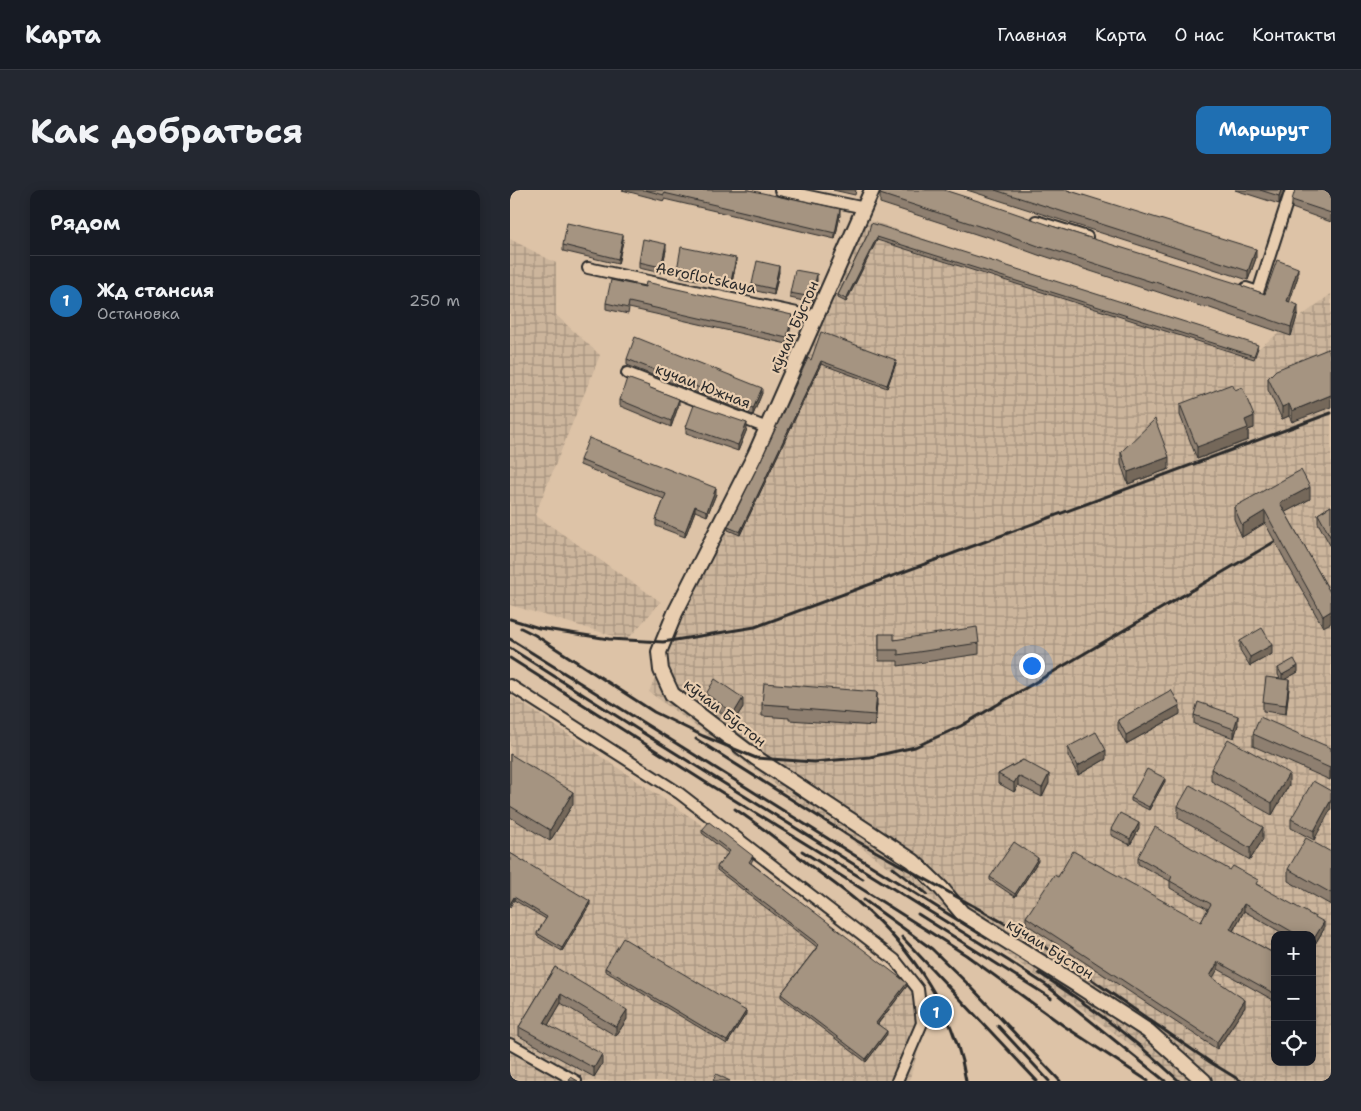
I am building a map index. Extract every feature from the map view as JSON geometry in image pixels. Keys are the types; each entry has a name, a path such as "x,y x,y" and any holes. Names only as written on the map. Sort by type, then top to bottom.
{"main road":[{"name":"кӯчаи Бӯстон","path":"872,190 768,428 675,614 659,652 661,670 672,694 756,758 913,861 941,888 962,913 1148,1031 1204,1081"}],"street":[{"path":"780,190 865,208"},
{"path":"1239,286 1258,292 1291,190"},
{"path":"1024,217 1099,241"},
{"name":"Aeroflotskaya","path":"588,268 816,318"},
{"name":"кучаи Южная","path":"627,373 768,428"},
{"path":"510,685 679,793 895,960 918,989 922,1023 897,1081"},
{"path":"510,1044 576,1081"}],"shaded area":[{"path":"851,214 1255,351 1331,294 1331,1081 1180,1081 649,692"},
{"path":"510,239 556,263 556,315 600,355 535,515 661,602 627,640 510,605"},
{"path":"510,695 695,820 932,1005 909,1081 510,1081"}],"building":[{"path":"645,190 749,190 840,209 835,233"},
{"path":"881,190 944,190 1265,294 1277,260 1298,268 1287,301 1298,305 1291,327 1207,298 1041,247 986,227 880,194"},
{"path":"995,190 1067,190 1256,249 1248,271"},
{"path":"1260,190 1281,190 1279,196"},
{"path":"1295,190 1331,190 1331,213 1292,200"},
{"path":"567,223 623,235 618,259 563,245"},
{"path":"871,223 1258,345 1254,356 877,237 846,299 838,295 868,234"},
{"path":"643,239 666,244 661,267 639,262"},
{"path":"681,247 736,258 731,281 677,270"},
{"path":"757,261 779,266 774,289 752,284"},
{"path":"795,270 817,274 812,297 790,293"},
{"path":"611,280 645,287 646,282 792,315 787,338 629,302 628,308 606,303"},
{"path":"821,332 896,360 887,385 821,361 740,532 728,527 808,358 811,360"},
{"path":"635,337 762,388 753,409 627,359"},
{"path":"1328,349 1331,356 1331,395 1292,411 1289,404 1282,407 1268,378 1276,370"},
{"path":"627,378 679,399 671,421 620,400"},
{"path":"1232,384 1235,390 1242,387 1254,416 1245,420 1248,428 1197,447 1180,404"},
{"path":"694,405 747,423 738,445 686,427"},
{"path":"1155,419 1169,457 1128,472 1121,452"},
{"path":"589,438 716,488 707,511 695,506 685,532 656,520 666,494 580,460"},
{"path":"1301,470 1310,487 1280,503 1331,594 1331,611 1323,616 1265,511 1242,525 1234,507"},
{"path":"1331,506 1331,538 1318,514"},
{"path":"977,627 979,643 898,655 898,650 879,650 879,634 894,634 894,640"},
{"path":"1262,628 1272,645 1250,657 1240,641"},
{"path":"1294,659 1298,666 1282,675 1278,668"},
{"path":"1266,677 1289,680 1286,705 1263,702"},
{"path":"715,679 743,698 734,713 706,694"},
{"path":"764,683 877,692 875,715 762,704"},
{"path":"1171,690 1180,705 1126,735 1118,720"},
{"path":"1198,702 1238,716 1234,729 1194,715"},
{"path":"1260,717 1331,748 1330,768 1253,734"},
{"path":"1096,732 1106,750 1078,766 1068,747"},
{"path":"1228,739 1289,773 1272,803 1211,769"},
{"path":"510,754 573,792 550,830 510,806"},
{"path":"1023,760 1049,774 1042,788 1018,776 1014,783 998,774"},
{"path":"1147,769 1165,778 1149,807 1131,798"},
{"path":"1313,781 1331,791 1331,800 1314,831 1291,819"},
{"path":"1190,785 1263,827 1250,848 1178,806"},
{"path":"1120,813 1139,823 1130,839 1111,829"},
{"path":"709,822 753,856 749,862 907,983 876,1023 887,1031 866,1059 781,994 819,945 717,867 730,851 702,830"},
{"path":"1155,827 1230,870 1233,866 1258,880 1256,884 1324,922 1316,935 1316,931 1291,931 1244,904 1230,929 1271,952 1271,992 1218,962 1210,976 1245,1000 1217,1042 1026,917 1054,875 1058,877 1073,851 1201,922 1211,904 1170,881 1172,876 1138,857"},
{"path":"1306,838 1331,852 1331,893 1288,869"},
{"path":"1014,842 1038,858 1015,894 990,877"},
{"path":"510,853 590,901 562,948 537,933 547,917 514,897 510,904"},
{"path":"623,938 746,1011 727,1041 605,968"},
{"path":"555,967 627,1010 616,1027 561,994 544,1023 602,1054 594,1068 519,1027"},
{"path":"716,1074 730,1081 713,1081"},
{"path":"571,1077 578,1081 569,1081"}],"railway":[{"path":"510,619 539,628 609,639 663,642 755,627 1331,413"},
{"path":"521,628 535,635 654,712 703,736 756,758 814,762 870,757 915,747 961,726 1274,542"},
{"path":"510,639 980,934"},
{"path":"510,648 1046,985 1165,1081"},
{"path":"510,658 705,782 863,879"},
{"path":"696,739 857,841 1036,941 1210,1062 1241,1081"},
{"path":"735,809 853,898 897,940 928,983 941,1006 952,1030 966,1081"},
{"path":"802,851 966,955 1064,1026 1148,1081"},
{"path":"893,868 927,894"},
{"path":"864,900 932,949 971,987 1060,1081"},
{"path":"918,914 1051,998"},
{"path":"902,937 1037,1081"},
{"path":"1039,973 1112,1024 1179,1081"},
{"path":"998,1026 1049,1081"}],"place":[{"name":"Жд стансия","path":"936,1012"}]}
